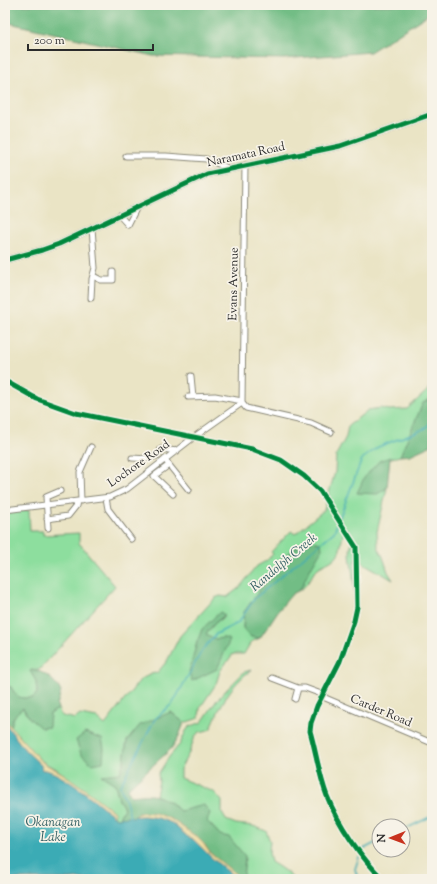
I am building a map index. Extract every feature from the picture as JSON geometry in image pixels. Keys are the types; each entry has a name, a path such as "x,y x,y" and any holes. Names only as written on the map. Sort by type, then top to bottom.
{"main road":[{"name":"Naramata Road","path":"5,260 51,247 207,174 228,168 340,146 432,114"}],"street":[{"path":"126,156 166,156 206,159 228,168"},
{"name":"Evans Avenue","path":"242,402 245,165"},
{"path":"119,215 128,225 137,207"},
{"path":"91,298 95,268 92,228"},
{"path":"93,276 101,280 113,280 113,272"},
{"path":"191,376 190,397 215,396 242,402 246,408 311,423 331,432"},
{"name":"Lochore Road","path":"5,510 110,498 127,489 242,402"},
{"path":"47,518 68,516 76,506 79,501 80,472 91,447"},
{"path":"132,458 144,460 157,456 160,449 177,450"},
{"path":"165,460 189,490"},
{"path":"169,465 154,476 173,494"},
{"path":"48,528 46,497 60,491"},
{"path":"106,498 108,509 131,539"},
{"name":"Carder Road","path":"272,678 298,688 305,688 432,743"},
{"path":"295,699 298,688"}],"green space":[{"path":"5,5 432,5 432,12 370,52 283,59 153,56 5,22"},
{"path":"432,383 432,398 423,403 400,456 379,461 377,494 387,488 377,532 378,547 388,572 393,580 358,560 355,560 355,603 350,553 353,539 347,528 343,534 340,551 336,557 318,568 306,585 300,590 321,543 311,541 295,548 244,612 243,628 251,637 260,638 251,642 244,654 233,654 220,671 216,684 200,708 199,718 184,723 171,712 127,741 124,761 120,773 104,777 115,783 119,800 124,808 119,818 114,816 114,812 55,768 42,761 25,745 11,728 14,716 23,708 26,714 50,714 58,709 61,715 67,718 75,719 80,715 97,718 105,725 140,680 150,674 157,673 167,661 180,636 215,598 220,596 227,597 239,588 257,566 266,561 273,554 271,552 291,531 295,534 324,510 335,472 336,455 346,437 348,426 368,410 381,408 389,410 407,409 427,391","holes":["220,612 225,616 215,623 206,634 215,639 224,638 194,654 197,642"]},
{"path":"432,398 432,445 410,455 400,456 423,403"},
{"path":"390,457 387,488 377,494 357,493 364,478 379,461"},
{"path":"29,510 30,531 43,531 43,535 79,533 79,543 115,586 39,670 30,671 36,681 37,693 33,698 25,698 17,696 11,687 5,685 5,513"},
{"path":"311,541 321,543 322,549 300,590 292,594 278,611 260,638 251,637 243,628 244,612 282,558 295,548"},
{"path":"220,612 225,615 215,623 206,634 215,639 224,638 230,640 217,669 192,681 189,672 202,629"},
{"path":"32,670 45,674 59,688 61,692 57,705 58,709 50,714 49,727 41,728 30,719 23,708 14,716 11,728 5,720 5,685 11,687 15,694 19,697 33,698 37,693 36,681 30,671"},
{"path":"251,670 237,682 227,696 211,728 200,732 195,736 189,753 180,769 180,778 214,792 222,801 222,813 226,820 236,824 253,826 266,831 270,841 269,852 271,862 286,872 293,879 243,879 245,856 220,835 207,821 180,811 172,803 156,795 159,781 158,774 180,744 189,727 202,722 217,700 231,685 244,672"},
{"path":"171,712 184,723 178,738 171,749 127,789 131,796 152,795 163,798 180,811 204,805 210,813 207,821 220,835 229,837 245,856 243,879 230,871 210,853 204,844 171,819 141,812 134,817 119,818 124,808 119,800 115,784 101,775 120,773 124,761 127,741 140,725"},
{"path":"85,733 102,739 104,748 103,762 92,764 81,754 76,740"}],"sand":[{"path":"5,720 40,760 62,773 88,792 114,812 114,816 84,792 42,770 15,738 5,723"},
{"path":"141,812 155,813 171,819 197,837 210,853 242,879 237,879 213,859 194,840 188,837 172,823 134,817"}],"water":[{"name":"Okanagan Lake","path":"5,723 25,750 41,765 42,770 58,775 68,781 116,818 143,816 158,818 172,823 188,837 194,840 213,859 237,879 5,879"}],"waterway":[{"name":"Randolph Creek","path":"130,817 120,786 155,719 173,703 203,649 216,634 238,623 255,598 334,532 362,459 378,447 426,428 432,420"},
{"path":"411,826 432,816"},
{"path":"361,851 371,845"},
{"path":"358,879 355,869 359,857"}],"cycle path":[{"path":"5,260 59,244 207,174 340,146 432,114"},
{"path":"5,381 37,399 76,413 252,449 281,460 304,476 320,491 356,547 357,607 354,621 340,661 317,706 310,731 322,780 327,796 337,818 359,851 383,879"}]}
